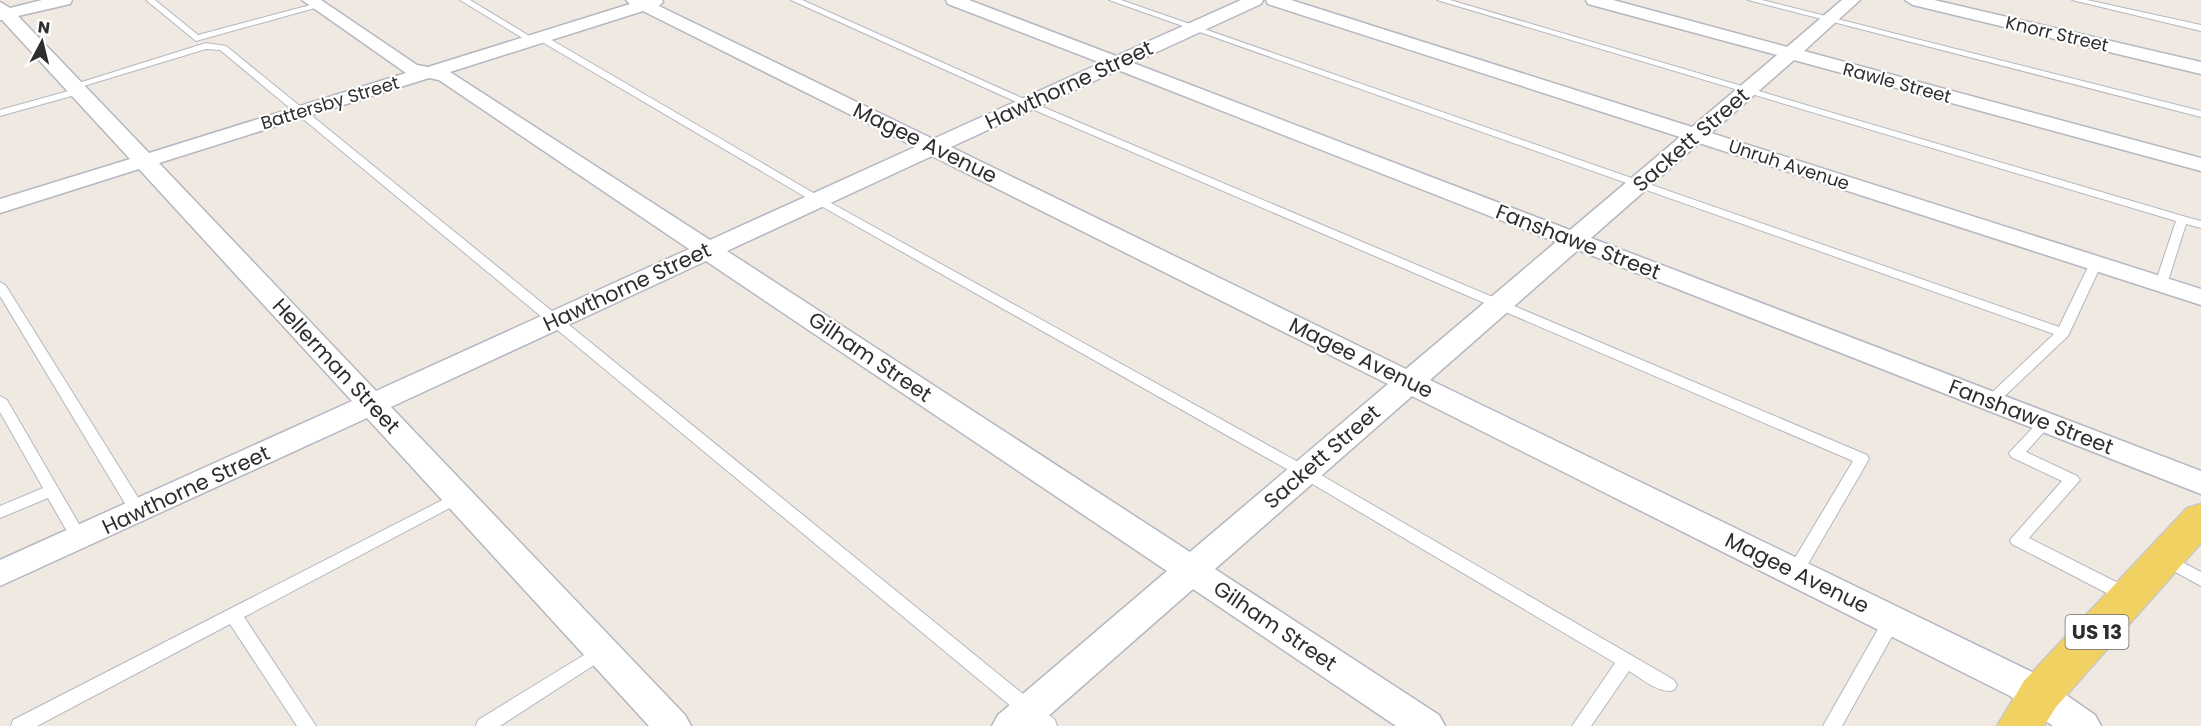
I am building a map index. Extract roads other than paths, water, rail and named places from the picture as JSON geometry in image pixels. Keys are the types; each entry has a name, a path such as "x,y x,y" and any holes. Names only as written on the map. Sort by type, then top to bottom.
{"main road":[{"name":"US 13","path":"2030,710 2201,518"}],"street":[{"path":"2,12 64,0"},
{"name":"Fanshawe Street","path":"954,0 2201,483"},
{"name":"Hawthorne Street","path":"0,574 1255,0"},
{"name":"Unruh Avenue","path":"1274,0 2201,297"},
{"name":"Rawle Street","path":"1594,0 2201,165"},
{"name":"Sackett Street","path":"1029,721 1191,570 1852,0"},
{"name":"Knorr Street","path":"1913,0 2201,68"},
{"name":"Battersby Street","path":"0,206 536,39 646,2"},
{"name":"Magee Avenue","path":"646,2 933,147 1892,620 2030,710 2082,726"},
{"name":"Gilham Street","path":"314,3 411,69 445,76 1426,726"},
{"name":"Hellerman Street","path":"2,12 76,88 672,726"}],"lane":[{"path":"150,0 196,38 314,3"},
{"path":"464,0 1304,472 1668,685"},
{"path":"795,0 1028,104 1862,459 1795,572"},
{"path":"1113,0 2062,333"},
{"path":"1441,0 2201,225"},
{"path":"1752,0 2201,114"},
{"path":"2076,0 2201,28"},
{"path":"0,113 195,49 215,46 223,48 554,321 1029,721"},
{"path":"2160,284 2182,219"},
{"path":"1990,402 2062,333 2096,263"},
{"path":"0,286 138,511"},
{"path":"0,400 79,538"},
{"path":"2045,423 2016,453 2072,480 2018,540 2129,597"},
{"path":"0,512 52,490"},
{"path":"20,726 458,497"},
{"path":"2165,559 2201,580"},
{"path":"233,614 307,726"},
{"path":"1832,726 1892,620"},
{"path":"485,726 602,651"},
{"path":"1581,726 1626,661"}]}
